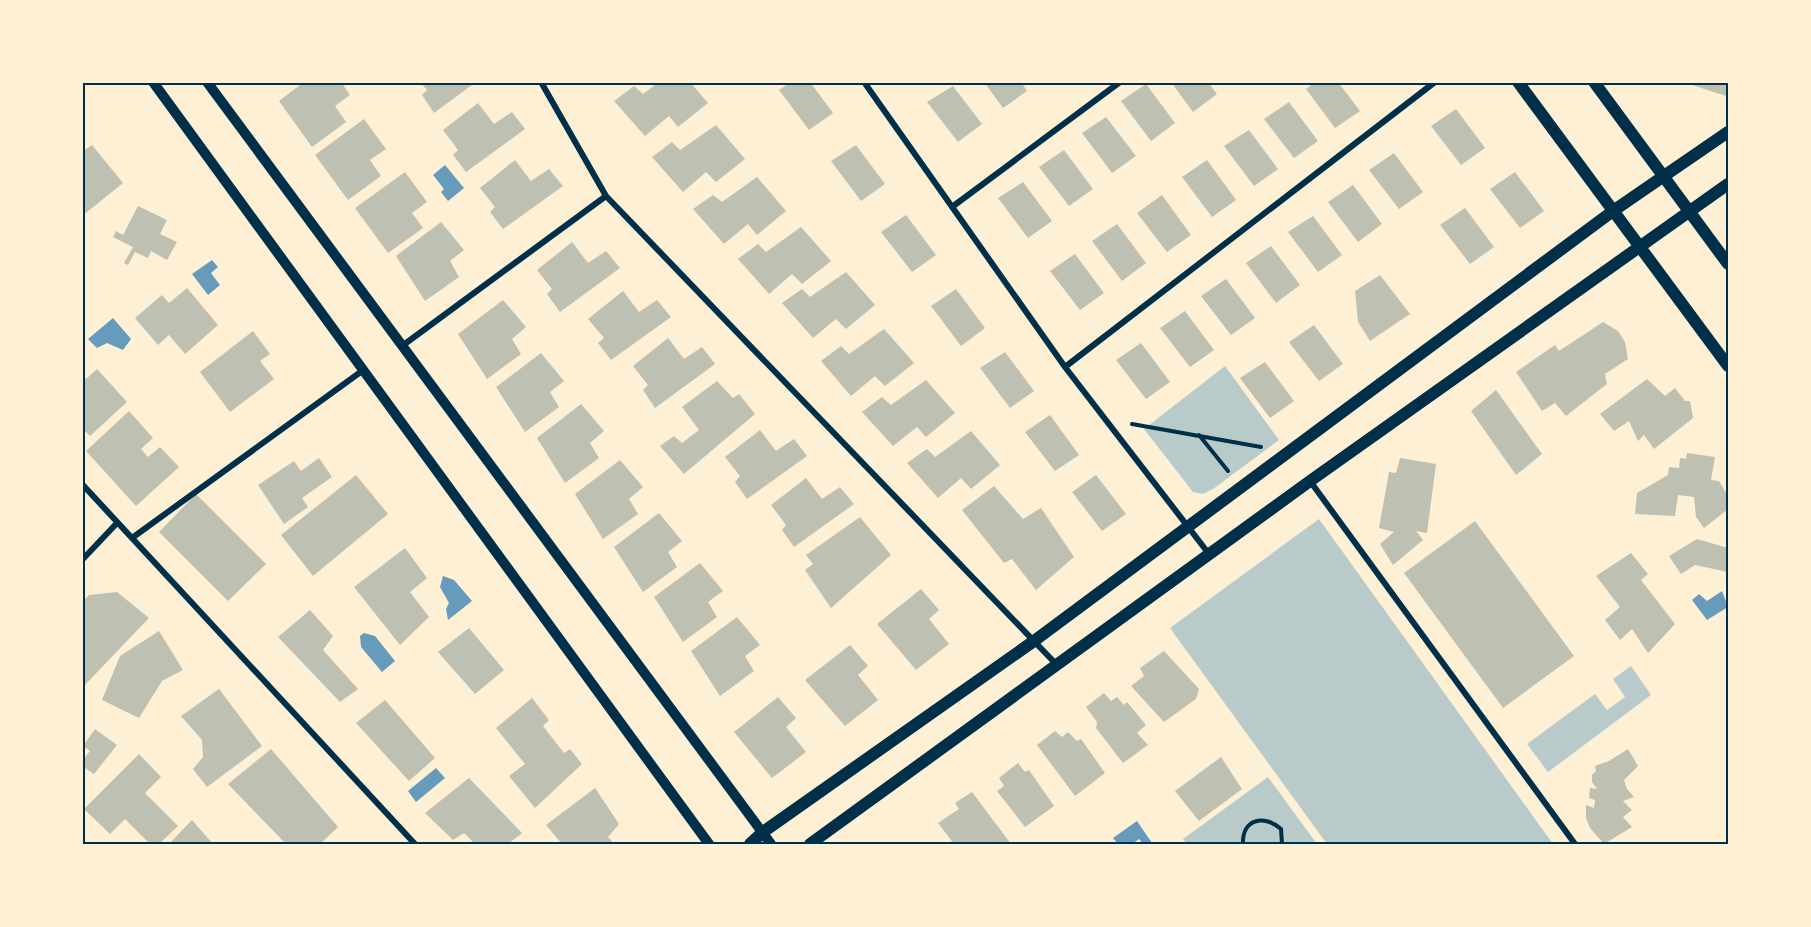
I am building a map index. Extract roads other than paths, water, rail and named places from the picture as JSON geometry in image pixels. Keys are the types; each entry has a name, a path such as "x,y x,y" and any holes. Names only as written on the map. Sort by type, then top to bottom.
{"main road":[{"path":"1518,82 1728,366"},
{"path":"1594,82 1728,264"},
{"path":"750,844 763,832 1034,641 1613,211 1728,132"},
{"path":"810,844 1056,664 1728,184"}],"street":[{"path":"153,82 709,844"},
{"path":"207,82 771,844"},
{"path":"541,82 606,196 1056,664"},
{"path":"864,82 1065,367 1210,555"},
{"path":"952,207 1120,82"},
{"path":"1065,367 1435,82"},
{"path":"402,346 606,196"},
{"path":"132,538 362,371"},
{"path":"1310,482 1575,844"},
{"path":"82,484 415,844"},
{"path":"82,560 117,523"}],"water":[{"path":"445,165 464,188 448,201 441,192 444,189 433,175"},
{"path":"212,260 218,267 211,273 220,285 208,295 192,274"},
{"path":"113,318 131,339 123,350 107,343 97,348 88,339"},
{"path":"443,576 454,580 472,601 448,620 446,609 449,603 440,587"},
{"path":"1722,591 1728,607 1707,620 1692,600 1699,594 1707,601"},
{"path":"364,633 375,636 395,661 382,672 361,647 360,636"},
{"path":"436,768 445,778 416,802 408,791"},
{"path":"1137,821 1152,843 1143,844 1139,839 1132,844 1118,844 1113,838"}]}
